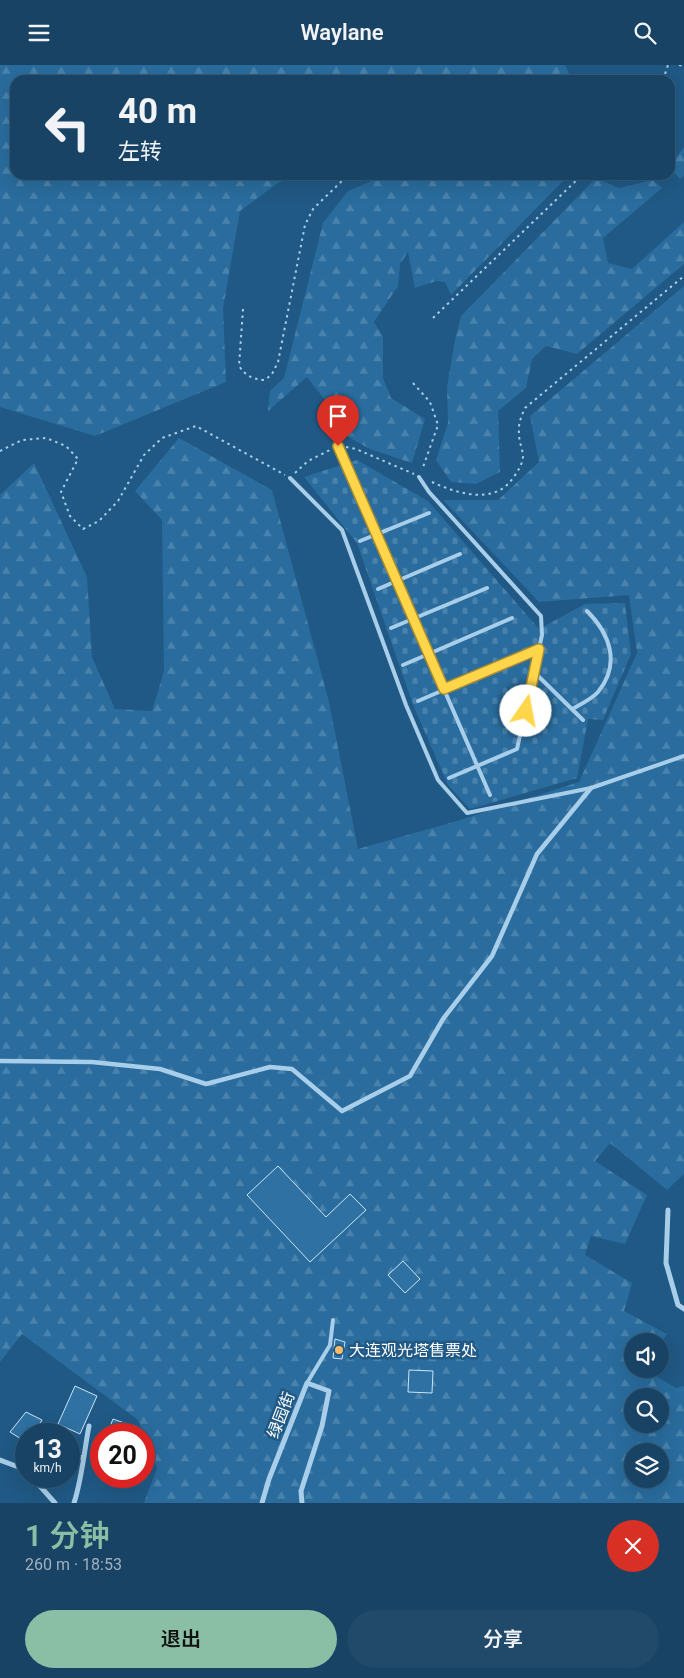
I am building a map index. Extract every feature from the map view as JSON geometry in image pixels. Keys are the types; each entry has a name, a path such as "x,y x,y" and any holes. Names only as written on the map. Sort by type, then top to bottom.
{"street":[{"path":"0,1061 92,1062 160,1069 206,1084 270,1067 292,1069 342,1111 410,1076 443,1019 492,956 537,854 591,788"},
{"path":"668,1209 666,1263 678,1305 684,1309"},
{"name":"绿园街","path":"262,1503 269,1479 307,1383 329,1391 322,1426 301,1491 302,1503"},
{"path":"74,1503 80,1482 82,1458 89,1426"},
{"path":"0,1460 15,1466"},
{"path":"42,1488 55,1503"}],"lane":[{"path":"338,446 490,795"},
{"path":"290,477 342,530 406,705 438,781 467,813 591,788 684,756"},
{"path":"419,477 429,492 541,616 542,635 517,749 449,778"},
{"path":"360,541 429,513"},
{"path":"378,589 460,554"},
{"path":"391,628 487,589"},
{"path":"572,709 598,692 608,677 612,663 610,649 604,633 598,621 587,611"},
{"path":"403,665 512,618"},
{"path":"418,701 539,649"},
{"path":"534,672 583,720"},
{"path":"307,1383 330,1345 333,1320"}],"path":[{"path":"679,65 684,66"},
{"path":"243,309 239,366 246,375 254,379 265,380 272,374 278,362 305,225 313,209 343,180"},
{"path":"433,318 577,180"},
{"path":"0,451 22,440 46,438 66,446 78,459 61,492 70,516 83,529 99,521 118,501 144,455 162,438 196,426 290,477 308,461 338,446 356,449 453,492 479,495 498,491 511,481 520,468 523,456 519,434 520,421 525,408 684,276"},
{"path":"413,383 430,402 438,425 419,477"}],"green space":[{"path":"0,65 565,65 570,75 10,75 10,180 284,180 240,211 223,308 226,382 95,436 0,407"},
{"path":"684,147 684,176 680,179 675,174 675,159"},
{"path":"374,180 563,181 451,295 445,282 436,281 415,288 408,252 400,264 398,286 374,322 383,337 383,378 391,398 425,419 412,463 370,449 345,435 331,408 307,377 268,411 270,391 284,378 323,223 348,191"},
{"path":"594,180 601,180 619,188 653,180 662,188 603,238 608,263 632,269 684,222 684,264 577,354 546,346 532,359 526,388 498,411 500,472 476,484 451,482 436,460 448,423 447,387 461,316"},
{"path":"684,286 684,1174 667,1190 610,1143 595,1161 647,1195 625,1244 591,1236 585,1255 632,1283 624,1311 665,1333 624,1333 624,1378 659,1378 676,1388 684,1386 684,1503 144,1503 150,1488 155,1488 157,1468 155,1463 155,1423 139,1423 138,1420 22,1334 0,1362 0,495 34,463 87,577 92,657 115,709 152,711 164,671 162,520 135,491 179,438 272,490 329,702 358,849 457,821 579,782 637,653 629,595 539,602 443,500 498,500 539,462 530,416"},
{"path":"357,460 428,501 539,629 585,604 625,603 631,654 603,720 588,719 577,778 470,809 448,785 413,705 357,543 304,477"}],"building":[{"path":"278,1166 326,1217 350,1194 366,1210 310,1262 247,1195"},
{"path":"403,1261 420,1279 405,1293 388,1275"},
{"name":"大连观光塔售票处","path":"335,1339 345,1342 342,1359 333,1358"},
{"path":"409,1370 433,1371 432,1393 408,1392"},
{"path":"75,1386 97,1396 80,1434 80,1423 58,1423"},
{"path":"26,1412 42,1420 40,1423 17,1423"},
{"path":"113,1419 124,1423 111,1423"},
{"path":"15,1426 15,1435 10,1432"}],"place":[{"name":"大连观光塔售票处","path":"339,1350"}],"route":[{"path":"338,446 444,689 539,649 526,711"}]}
